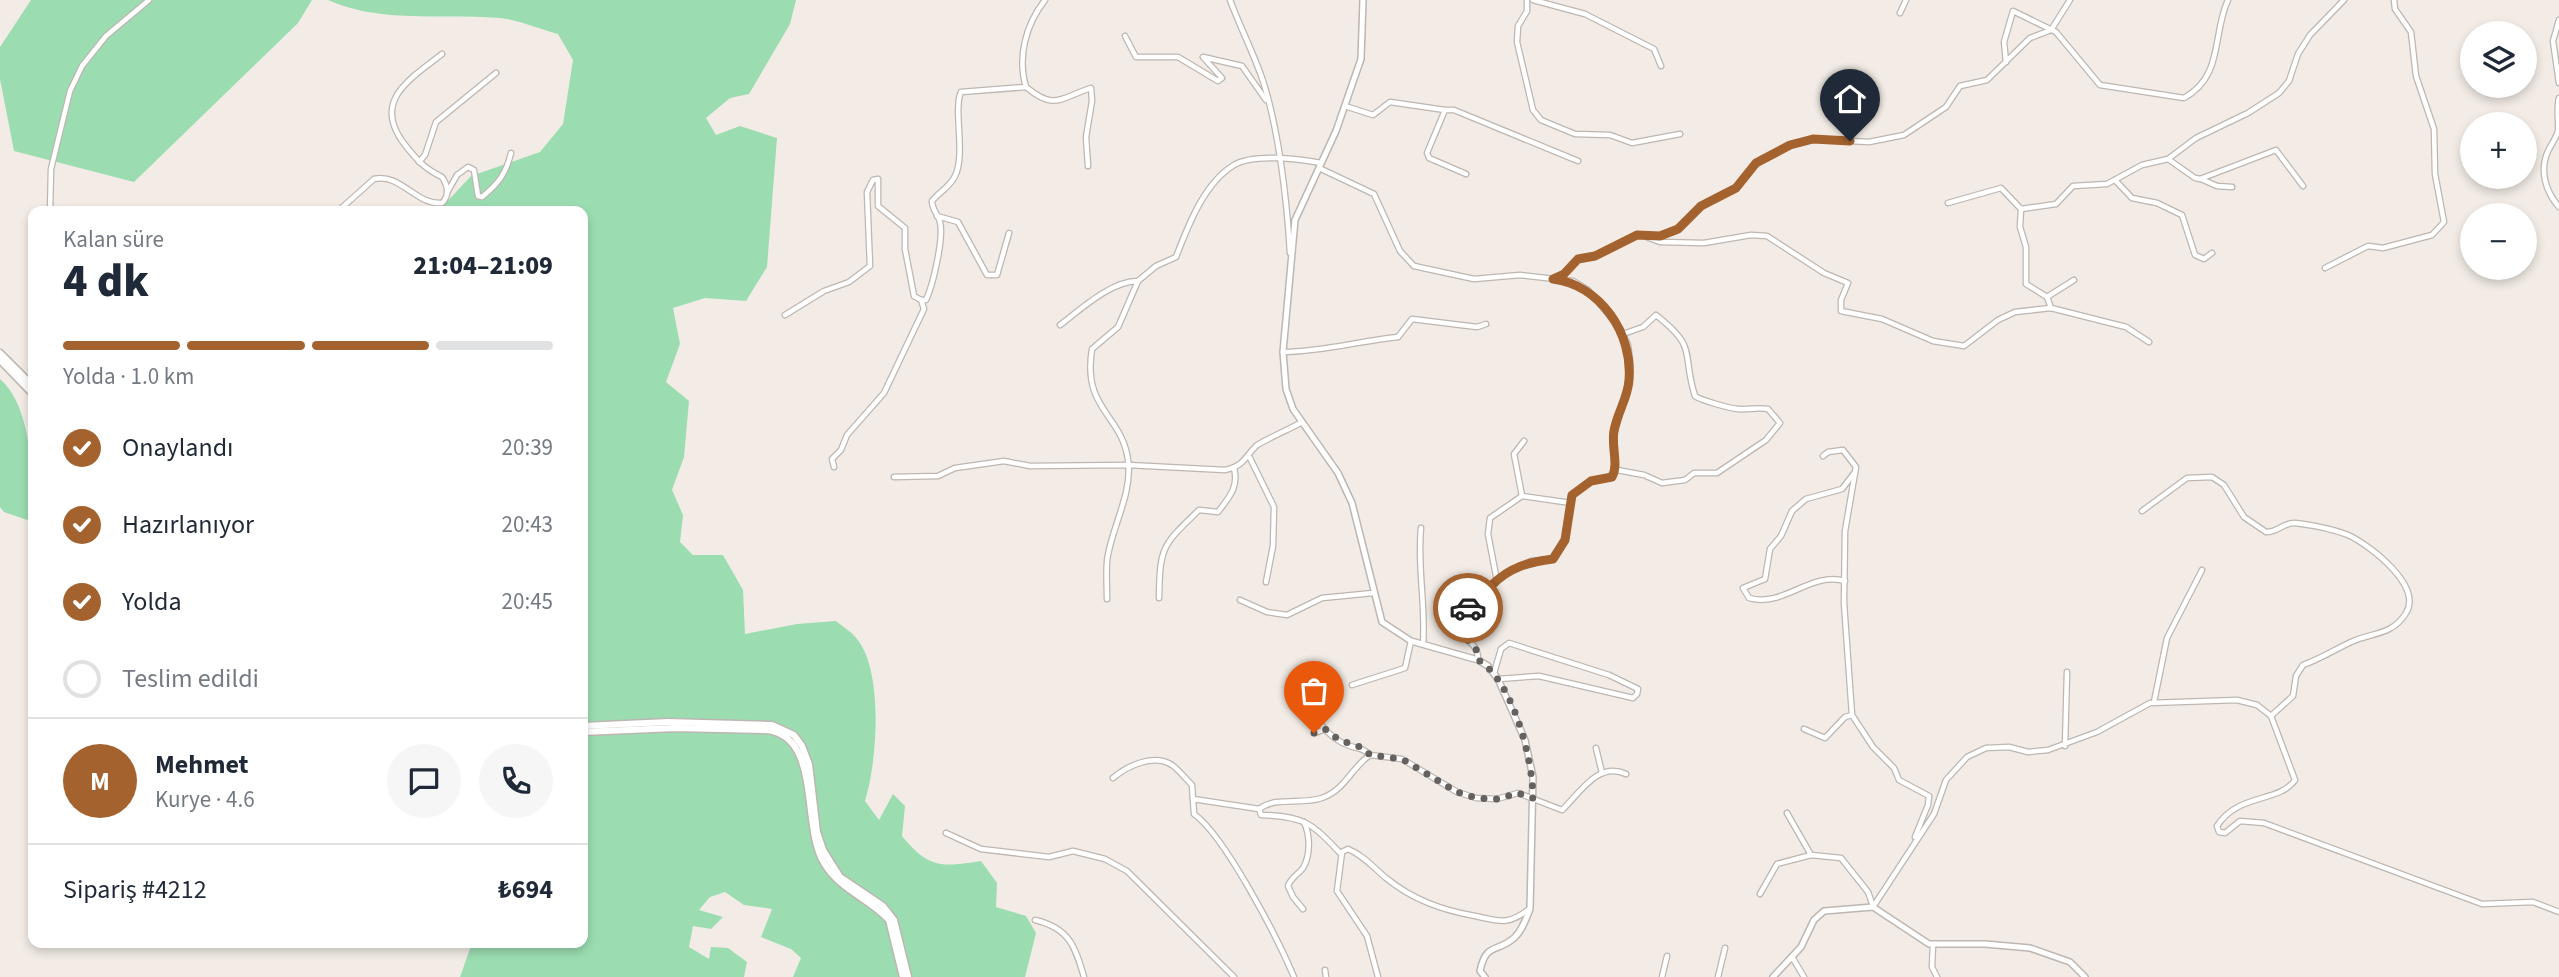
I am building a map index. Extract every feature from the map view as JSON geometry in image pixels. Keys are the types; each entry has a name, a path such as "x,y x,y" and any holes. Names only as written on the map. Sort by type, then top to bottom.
{"main road":[{"path":"0,353 28,381"},
{"path":"0,360 28,389"},
{"path":"588,726 668,722 772,725 794,735 809,764 817,832 827,859 840,877 883,906 894,920 906,977"},
{"path":"588,732 675,728 766,730 779,731 790,738 803,762 818,851 828,869 846,889 889,920 906,977"}],"street":[{"path":"50,206 51,169 70,91 82,66 106,36 149,0"},
{"path":"1045,0 1035,13 1024,43 1022,75 1026,87 1041,99 1055,103 1091,88 1092,101 1086,137 1088,166"},
{"path":"1230,0 1263,80 1286,196 1290,254 1289,310 1283,352 1286,389 1302,422 1338,473 1352,503 1382,622 1411,641 1478,660 1496,676 1525,740 1533,777 1530,909 1513,939 1492,947 1483,957 1480,971 1485,977"},
{"path":"1290,254 1295,220 1345,106 1360,59 1363,0"},
{"path":"1527,0 1527,11 1518,26 1517,42 1533,110 1541,120 1575,134 1610,135 1632,143 1680,134"},
{"path":"1533,0 1585,14 1654,49 1661,66"},
{"path":"1900,13 1906,0"},
{"path":"1553,279 1564,274 1578,259 1595,256 1637,235 1660,236 1678,229 1701,206 1736,188 1756,163 1790,145 1813,139 1869,142 1904,135 1946,107 1961,86 1987,80 2030,38 2050,30 2070,0"},
{"path":"2006,63 2004,41 2013,11 2056,32 2100,85 2184,98 2198,88 2210,72 2221,37 2221,15 2228,0"},
{"path":"2021,209 2056,204 2073,186 2096,186 2115,180 2142,165 2168,159 2196,138 2248,113 2279,93 2289,81 2298,54 2310,34 2344,0"},
{"path":"2325,268 2368,246 2383,248 2432,236 2444,222 2445,214 2435,174 2434,129 2421,97 2411,32 2395,9 2394,0"},
{"path":"2559,20 2553,41 2559,83"},
{"path":"1125,36 1136,58 1178,57 1218,81 1222,78 1219,72 1203,57 1242,66 1268,104"},
{"path":"442,54 400,89 391,114 397,134 424,169 442,177 448,192"},
{"path":"419,162 425,155 436,122 496,73"},
{"path":"785,315 824,292 849,282 870,267 867,192 873,180 878,179 878,206 905,228 914,296 926,300 931,290 940,235 932,201 957,174 962,134 958,106 961,92 1026,87"},
{"path":"2559,98 2556,110 2558,130 2546,155 2544,173 2548,193 2559,207"},
{"path":"1345,106 1373,115 1390,102 1454,110 1578,162"},
{"path":"1445,110 1427,153 1429,158 1466,174"},
{"path":"2200,179 2276,150 2304,186"},
{"path":"341,206 374,178 381,177 394,180 433,204 442,203 457,175 468,167 474,170 475,190 478,196 482,197 502,177 511,153"},
{"path":"2168,159 2194,178 2217,186 2232,187"},
{"path":"1107,599 1107,561 1121,512 1128,465 1116,428 1094,394 1092,349 1118,327 1138,281 1156,266 1176,257 1191,219 1227,170 1235,164 1250,160 1320,165 1374,194 1400,251 1414,266 1474,279 1520,275 1573,281 1588,290 1623,334 1628,345 1629,382 1613,438 1616,470 1612,477 1591,481 1575,491 1565,540 1553,559 1526,563 1497,581 1480,600 1452,617 1452,629 1472,643 1479,653 1478,660"},
{"path":"2115,180 2132,198 2157,203 2182,215 2195,255 2204,259 2212,253"},
{"path":"1948,203 2001,188 2021,209 2020,227 2026,247 2026,284 2047,297 2051,308"},
{"path":"936,216 958,222 987,275 997,275 1009,233"},
{"path":"1637,235 1660,242 1704,243 1751,235 1767,236 1824,273 1848,283 1841,300 1841,311 1882,319 1933,341 1964,346 1998,320 2015,312 2051,308 2126,327 2149,342"},
{"path":"1060,325 1100,296 1128,281 1138,281"},
{"path":"2047,297 2074,281"},
{"path":"834,467 832,459 841,450 847,435 884,393 894,374 924,309 921,300"},
{"path":"1616,470 1644,475 1662,483 1685,480 1694,472 1717,473 1766,440 1780,423 1768,409 1731,408 1724,403 1703,401 1695,396 1689,355 1679,333 1656,316 1643,327 1623,334"},
{"path":"1283,352 1311,352 1347,343 1398,338 1412,319 1477,327 1486,324"},
{"path":"894,477 938,476 955,468 1004,461 1030,466 1234,468 1249,457 1257,445 1302,422"},
{"path":"1522,496 1514,453 1524,441"},
{"path":"1823,456 1828,452 1843,450 1852,459 1856,471 1844,531 1852,715 1873,747 1894,768 1899,779 1928,796 1928,805 1915,838"},
{"path":"1249,457 1274,507 1272,557 1266,582"},
{"path":"1159,598 1160,555 1169,539 1199,510 1217,512 1237,482 1234,468"},
{"path":"1845,581 1823,579 1767,601 1749,598 1743,588 1765,579 1770,549 1781,536 1792,511 1806,499 1842,489 1856,471"},
{"path":"2142,511 2188,478 2211,477 2224,485 2244,517 2266,532 2294,523 2348,536 2363,544 2403,580 2410,595 2410,604 2397,624 2384,633 2352,641 2324,658 2302,665 2296,676 2293,696 2271,716"},
{"path":"1497,581 1488,534 1490,518 1522,496 1572,503"},
{"path":"1422,528 1419,553 1426,612 1423,644"},
{"path":"2154,702 2168,638 2202,570"},
{"path":"1240,600 1267,612 1287,615 1322,598 1373,593"},
{"path":"1352,685 1405,668 1411,641"},
{"path":"1509,643 1608,675 1638,688 1633,698 1539,676 1496,676 1501,649 1509,643"},
{"path":"2065,746 2067,672"},
{"path":"1305,695 1309,707 1325,729 1339,740 1363,748 1370,755 1402,759 1457,792 1476,798 1497,799 1518,793 1562,810 1587,783 1602,773 1608,770 1626,774"},
{"path":"1873,906 1915,838 1934,814 1946,780 1967,757 1996,746 2028,752 2065,746 2154,702 2237,700 2257,705 2271,716 2295,780 2289,788 2250,799 2224,815 2217,826 2219,832 2225,833 2240,821 2264,823 2482,904 2533,902 2559,912"},
{"path":"1804,729 1825,738 1845,717 1852,715"},
{"path":"1314,733 1325,729"},
{"path":"1596,748 1602,773"},
{"path":"1192,799 1259,809 1268,802 1320,799 1337,791 1370,755"},
{"path":"1114,778 1133,765 1148,762 1171,764 1192,785 1194,814 1212,831 1282,950 1294,977"},
{"path":"1259,809 1261,815 1290,816 1304,822 1318,831 1341,855"},
{"path":"1787,813 1811,855"},
{"path":"1303,909 1288,886 1292,877 1303,867 1308,852 1308,831 1304,822"},
{"path":"946,833 981,849 1049,857 1073,851 1105,859 1127,872 1234,977"},
{"path":"1378,977 1367,936 1337,891 1341,855 1348,849 1357,853 1389,881 1451,913 1500,923 1514,921 1530,909"},
{"path":"1760,894 1777,864 1811,855 1841,859 1868,892 1873,906 1933,944 1985,943 2030,948 2070,962 2085,977"},
{"path":"1773,977 1792,957 1814,920 1824,911 1873,906"},
{"path":"1035,920 1063,930 1072,943 1084,977"},
{"path":"1933,944 1932,967 1937,977"},
{"path":"1718,977 1725,948"},
{"path":"1662,977 1667,956"},
{"path":"1792,957 1804,977"},
{"path":"1325,970 1326,977"}],"green space":[{"path":"31,0 312,0 298,23 134,182 14,151 0,79 0,47"},
{"path":"328,0 796,0 790,24 749,94 730,98 706,118 716,135 740,126 777,138 767,267 746,301 705,298 673,308 680,344 666,382 689,401 684,457 672,490 683,515 680,542 693,555 723,555 743,590 745,634 797,624 836,621 857,639 866,654 875,695 873,764 865,801 879,820 893,794 905,806 902,836 928,860 946,864 981,861 997,883 996,907 1026,916 1036,933 1025,977 793,977 801,958 791,949 761,937 772,909 744,905 725,892 710,897 699,910 723,917 711,929 693,926 689,947 709,959 711,947 728,948 747,962 744,977 460,977 470,948 588,948 588,206 443,206 471,176 540,152 563,124 573,60 558,34 514,21 500,18 391,15"},
{"path":"0,379 19,408 28,441 28,520 4,512 0,507"}],"way so far":[{"path":"1314,733 1325,729 1349,746 1363,748 1370,755 1402,759 1433,775 1457,792 1476,798 1497,799 1518,793 1533,798 1533,777 1525,740 1498,679 1488,666 1478,660 1479,653 1472,643 1452,629 1452,617 1468,608"}],"route":[{"path":"1468,608 1508,572 1531,561 1553,559 1565,540 1572,495 1591,481 1612,477 1616,470 1613,438 1629,382 1628,345 1621,330 1588,290 1573,281 1553,279 1564,274 1578,259 1595,256 1637,235 1660,236 1678,229 1701,206 1736,188 1756,163 1790,145 1813,139 1850,141"}]}
